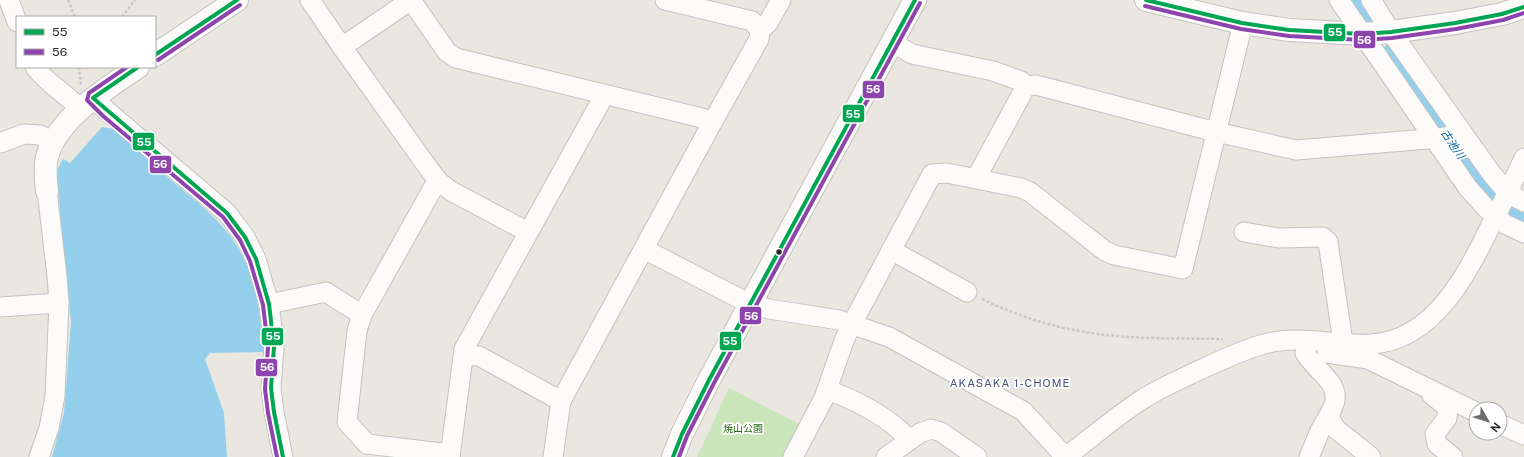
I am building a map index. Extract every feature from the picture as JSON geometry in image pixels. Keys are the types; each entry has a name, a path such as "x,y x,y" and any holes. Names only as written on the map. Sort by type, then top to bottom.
{"street":[{"path":"9,0 16,19"},
{"path":"156,54 237,0"},
{"path":"310,0 429,170 439,182 528,232"},
{"path":"342,47 412,0 447,52 456,58 702,118 712,123"},
{"path":"665,0 752,21 760,30"},
{"path":"553,457 561,401 759,39 760,30 768,23 781,0"},
{"path":"673,457 685,427 750,304 916,0"},
{"path":"1146,0 1242,23 1289,30 1362,34 1391,32 1455,23 1502,14 1524,7"},
{"path":"1338,0 1436,138 1468,188 1506,205"},
{"path":"1371,0 1460,134 1491,173 1506,205 1505,224 1524,233"},
{"path":"793,457 828,390 845,338 890,250 932,174 947,172 1021,188 1030,192 1105,251 1114,255 1183,269 1242,23"},
{"path":"893,43 912,54 993,71 1021,81 1026,86"},
{"path":"36,68 40,75 73,101 87,103 107,111 227,213 246,237 256,259 269,304 274,347 271,388 283,457"},
{"path":"39,457 49,428 55,396 59,303 47,191 46,163 52,142 87,103 137,68"},
{"path":"1026,86 1036,85 1216,132 1296,150 1436,138 1460,134"},
{"path":"978,178 980,171 1026,86"},
{"path":"439,182 433,188 362,314 358,331 347,422 367,444 450,455 464,349 600,103 603,94"},
{"path":"0,143 24,134 40,135 52,142"},
{"path":"1304,346 1343,342 1373,344 1392,340 1414,331 1429,319 1461,282 1471,266 1506,205 1524,158"},
{"path":"1244,232 1279,238 1323,237 1328,242 1343,342"},
{"path":"644,249 750,304 769,309 852,324 889,337 1023,411 1064,457 1158,390 1245,350 1265,344 1290,340 1322,352 1368,359 1468,408"},
{"path":"890,250 968,292"},
{"path":"269,304 326,292 362,314"},
{"path":"0,307 59,303"},
{"path":"1304,346 1311,363 1330,382 1335,391 1336,402 1320,431 1309,457"},
{"path":"464,355 478,356 561,401"},
{"path":"1416,382 1448,408 1447,418 1435,434 1437,444 1453,457"},
{"path":"828,390 876,413 902,432 909,440"},
{"path":"1329,417 1336,429 1371,457"},
{"path":"1508,428 1524,435"},
{"path":"886,457 909,440 931,429 941,432 977,457"}],"path":[{"path":"68,0 75,16"},
{"path":"123,16 135,0"},
{"path":"968,292 1010,311 1044,323 1074,330 1121,336 1231,340 1241,343 1245,350"}],"green space":[{"name":"焼山公園","path":"729,388 803,426 788,457 697,457"}],"water":[{"path":"102,127 114,129 214,217 240,250 246,263 253,284 258,307 264,352 210,353 205,359 224,413 227,457 52,457 64,413 71,322 61,228 57,170 63,159 70,163"}],"waterway":[{"name":"古池川","path":"1354,0 1363,14"},
{"name":"古池川","path":"1394,57 1484,189 1498,204 1524,219"}],"transit line":[{"name":"55","path":"156,54 237,0"},
{"name":"55","path":"673,457 682,434 709,380 915,0"},
{"name":"55","path":"1146,0 1242,23 1289,30 1362,34 1391,32 1455,23 1502,14 1524,7"},
{"name":"56","path":"679,457 687,436 714,383 920,3"},
{"name":"56","path":"158,60 240,5"},
{"name":"56","path":"1145,6 1241,29 1289,36 1362,40 1392,38 1456,29 1503,20 1524,13"},
{"name":"56","path":"126,68 89,93 87,100 103,116 223,217 240,240 250,261 263,305 268,347 265,389 268,413 277,457"},
{"name":"55","path":"137,68 93,98 227,213 245,237 256,259 269,304 274,347 271,388 283,457"}],"district":[{"name":"AKASAKA 1-CHOME","path":"1010,383"}]}
